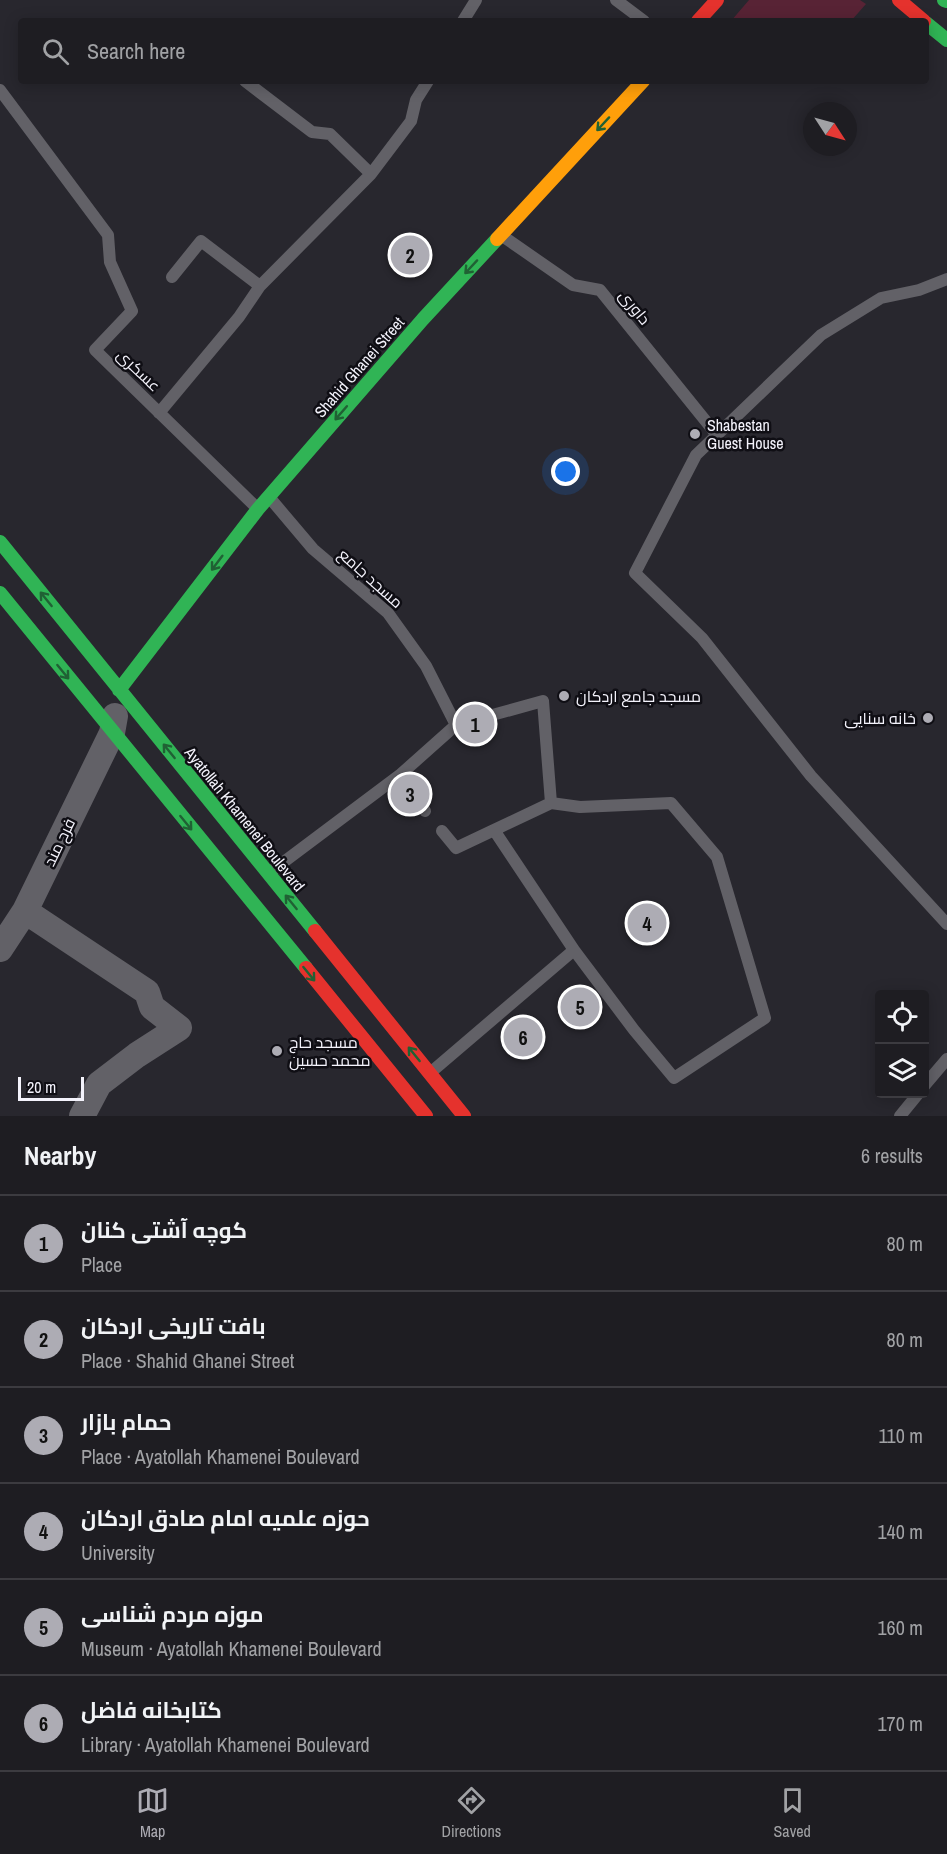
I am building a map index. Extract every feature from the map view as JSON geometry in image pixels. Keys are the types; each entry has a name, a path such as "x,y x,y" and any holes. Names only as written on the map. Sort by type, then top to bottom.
{"main road":[{"path":"701,18 717,0"},
{"path":"899,0 920,18"},
{"path":"929,25 947,40"},
{"name":"Shahid Ghanei Street","path":"119,690 269,496 423,319 640,84"},
{"name":"Ayatollah Khamenei Boulevard","path":"0,542 464,1116"},
{"path":"0,593 422,1112 440,1088"}],"street":[{"name":"فرح مند","path":"0,949 25,911 112,733 119,690"},
{"path":"25,911 147,992 152,1007 179,1028 137,1055 99,1084 82,1116"}],"lane":[{"path":"465,18 476,0"},
{"path":"616,0 640,18"},
{"path":"249,84 312,132 330,134 371,174"},
{"path":"159,413 239,317 260,286 371,174 411,121 416,100 426,84"},
{"name":"عسکری","path":"0,90 108,235 110,262 132,311 95,350 258,509"},
{"name":"داوری","path":"501,234 573,285 600,290 717,435"},
{"path":"172,277 201,241 260,286"},
{"path":"947,279 919,290 881,298 821,335 696,455 634,573 702,638 811,776 947,924"},
{"name":"مسجد جامع","path":"269,496 313,549 388,613 426,666 456,725"},
{"path":"268,873 401,774 456,725 543,701 551,804"},
{"path":"401,774 425,811"},
{"path":"442,831 456,848 494,830 551,804 580,807 671,804 717,857 765,1018 674,1078 633,1030 574,950 494,830"},
{"path":"429,1074 574,950"},
{"path":"929,1080 947,1059"},
{"path":"900,1116 915,1098"}],"shaded area":[{"path":"749,0 860,0 866,4 854,18 734,18"}],"traffic: fast":[{"path":"929,25 947,40"},
{"path":"119,690 258,509 423,319 497,239"},
{"path":"0,542 315,931"},
{"path":"0,593 306,968"}],"traffic: slow":[{"path":"497,239 640,84"}],"traffic: jam":[{"path":"701,18 717,0"},
{"path":"899,0 920,18"},
{"path":"315,931 464,1116"},
{"path":"306,968 426,1116"}],"place":[{"name":"بافت تاریخی اردکان","path":"410,255"},
{"name":"Shabestan Guest House","path":"695,434"},
{"name":"مسجد جامع اردکان","path":"564,696"},
{"name":"خانه سنایی","path":"928,718"},
{"name":"کوچه آشتی کنان","path":"475,724"},
{"name":"حمام بازار","path":"410,794"},
{"name":"حوزه علمیه امام صادق اردکان","path":"647,923"},
{"name":"موزه مردم شناسی","path":"580,1007"},
{"name":"کتابخانه فاضل","path":"523,1037"},
{"name":"مسجد حاج محمد حسین","path":"277,1051"}]}
